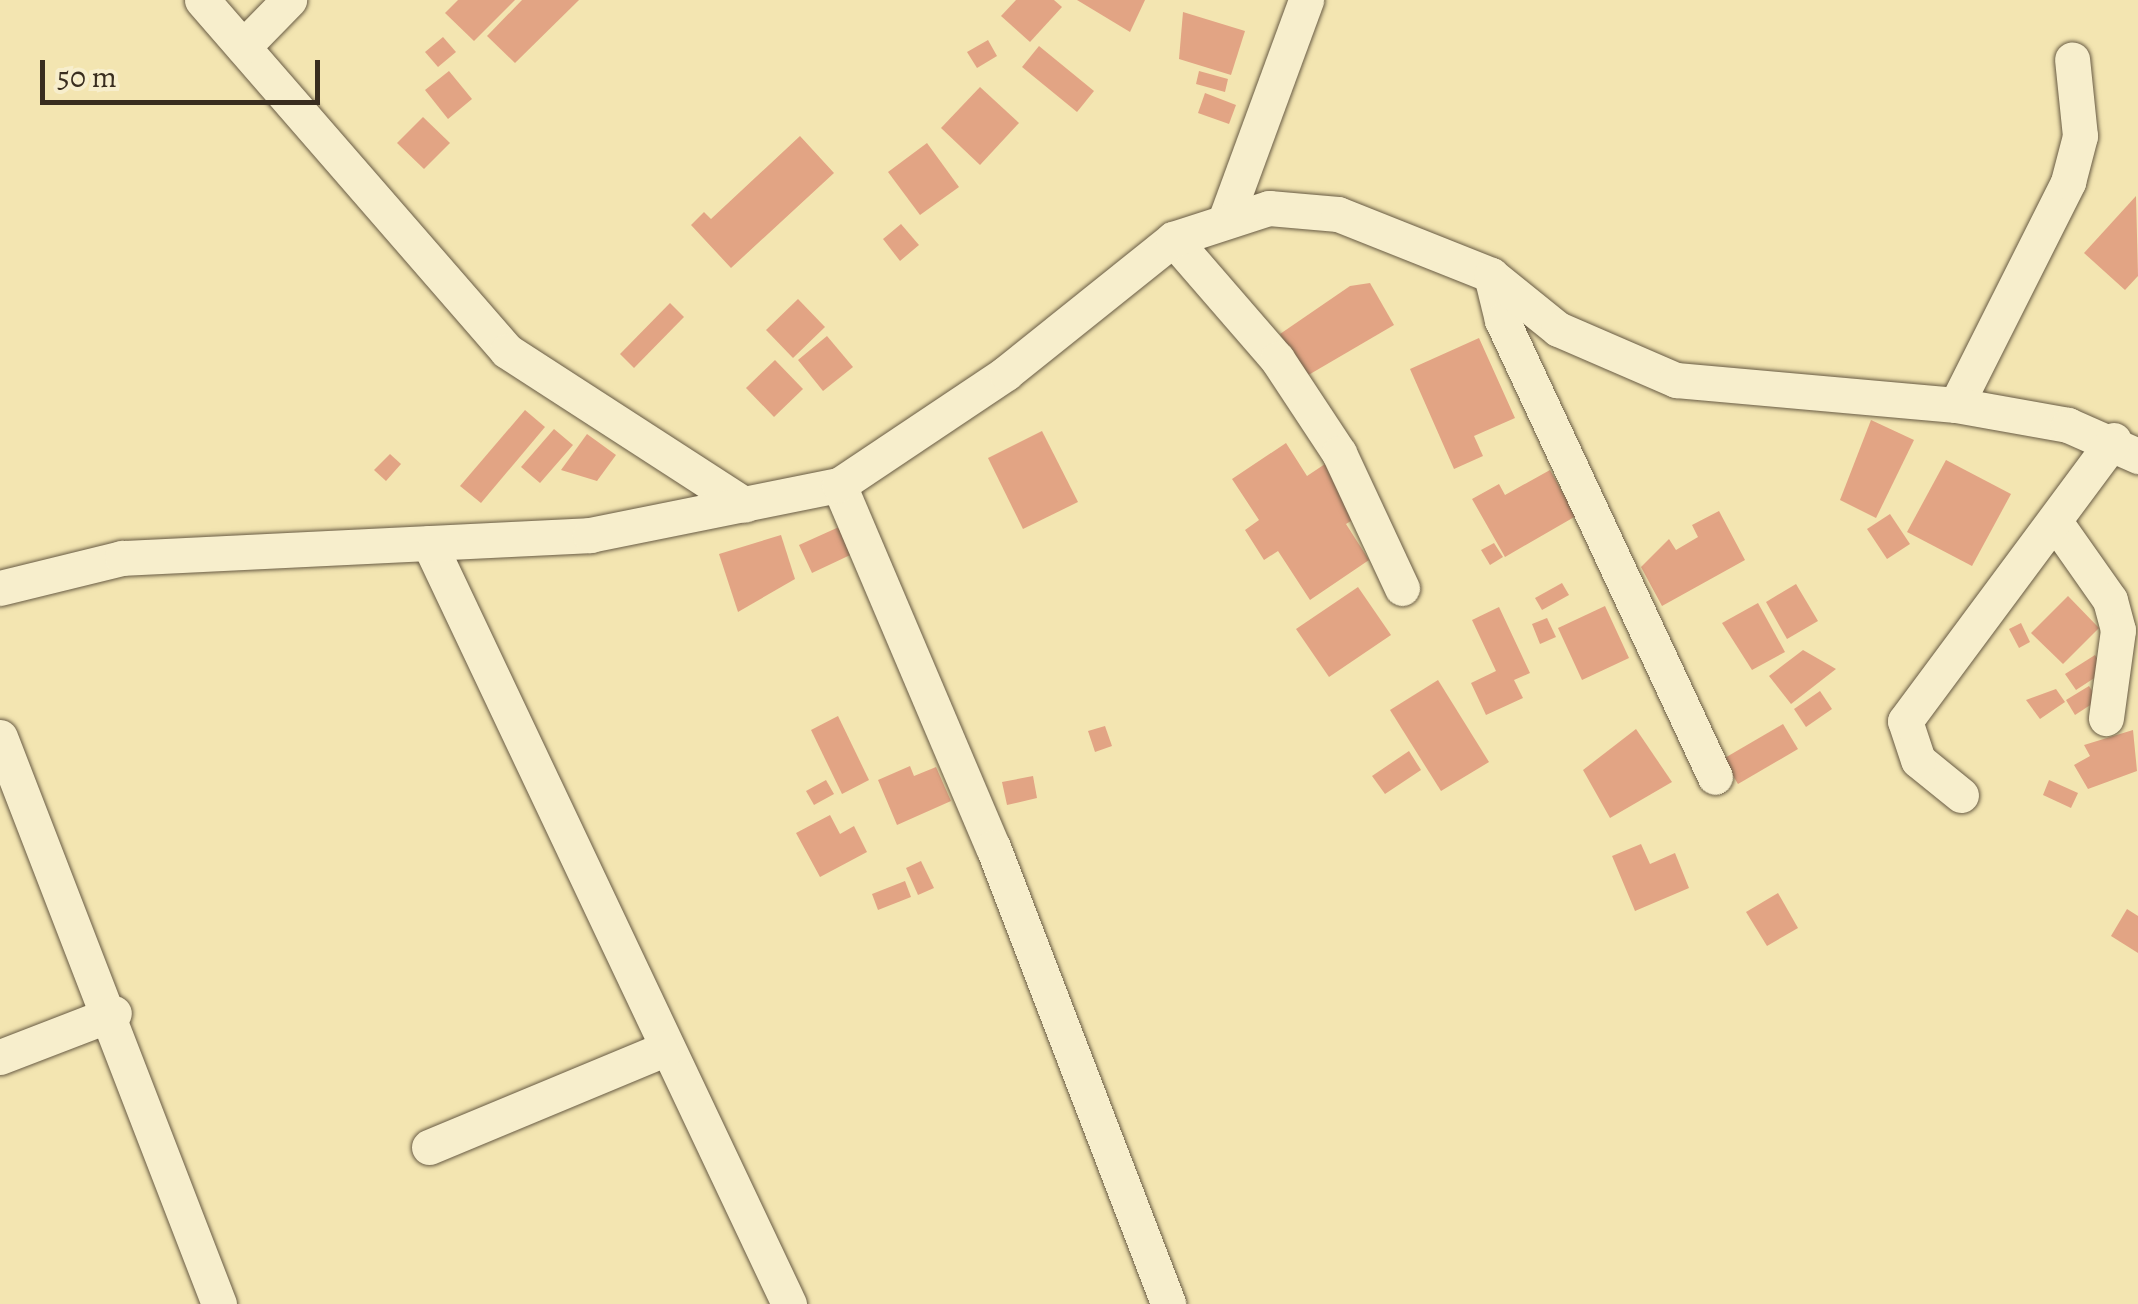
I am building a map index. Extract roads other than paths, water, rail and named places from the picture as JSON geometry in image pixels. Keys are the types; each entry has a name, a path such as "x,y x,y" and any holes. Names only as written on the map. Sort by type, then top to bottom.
{"street":[{"path":"202,0 507,351 745,505"},
{"path":"243,47 289,0"},
{"path":"1227,215 1306,0"},
{"path":"1956,405 2068,182 2080,136 2072,58"},
{"path":"0,588 122,558 590,536 840,485 1006,373 1173,239 1227,215 1338,214 1491,275 1558,329 1676,380 1956,405 2126,448 2058,526 1905,721 1918,760 1960,795"},
{"path":"1173,239 1318,422 1402,588"},
{"path":"1491,275 1502,320 1716,777"},
{"path":"840,485 993,848 1168,1304"},
{"path":"2058,526 2110,600 2118,630 2106,718"},
{"path":"429,544 788,1304"},
{"path":"0,738 114,1013 166,1184 219,1304"},
{"path":"0,1058 114,1013"},
{"path":"429,1147 667,1048"}]}
